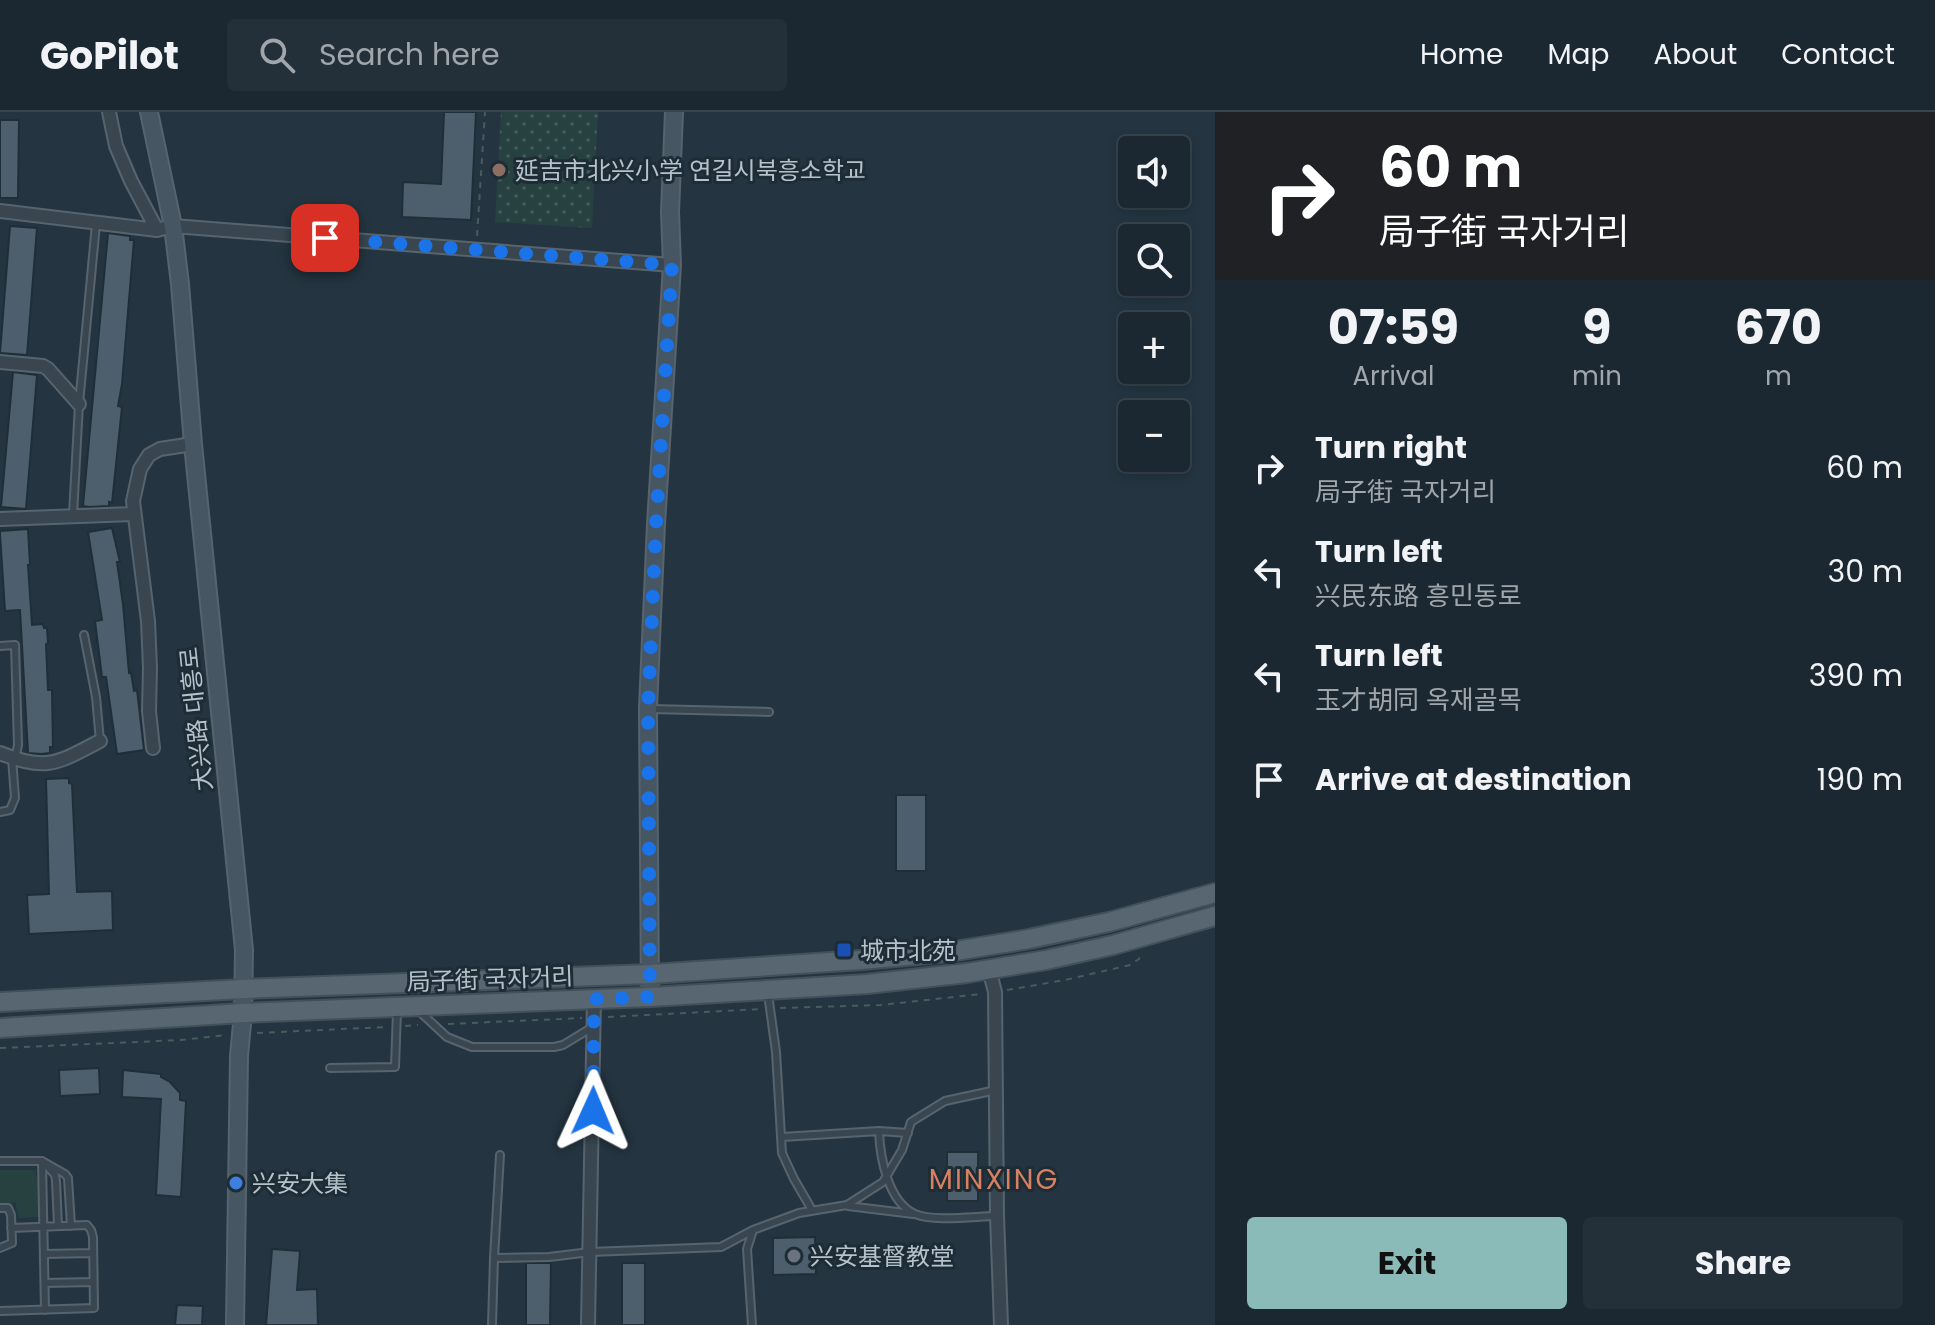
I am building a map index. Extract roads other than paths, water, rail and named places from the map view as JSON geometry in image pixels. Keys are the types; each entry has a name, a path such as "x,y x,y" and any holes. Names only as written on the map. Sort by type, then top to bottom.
{"main road":[{"name":"局子街 국자거리","path":"0,1002 243,989 651,974 861,960 949,952 1029,939 1109,922 1215,893"},
{"name":"局子街 국자거리","path":"0,1028 243,1013 650,997 867,984 1046,960 1215,916"}],"street":[{"path":"109,112 116,146 131,181 165,228"},
{"name":"大兴路 대흥로","path":"149,112 165,228 180,284 244,950 239,1056 235,1325"},
{"path":"650,997 648,708 672,265 670,212 674,112"},
{"path":"0,211 165,228 672,265"},
{"path":"0,362 43,366 79,404"},
{"path":"153,748 149,711 148,621 133,501 144,461 149,455 160,449 193,444"},
{"path":"0,519 133,514"},
{"path":"9,756 40,764 56,763 100,741"},
{"path":"989,969 995,992 1001,1325"},
{"path":"588,1325 594,999"}],"lane":[{"path":"73,515 79,404 97,222"},
{"path":"84,635 96,697 100,741"},
{"path":"0,646 15,645 18,745 9,756 15,798 10,810 0,812"},
{"path":"648,708 769,712"},
{"path":"767,990 776,1052 782,1153 812,1210"},
{"path":"330,1068 395,1067 405,1007 447,1037 472,1047 554,1047 574,1040 594,1027"},
{"path":"847,1205 883,1182 902,1150 911,1122 945,1101 996,1090"},
{"path":"782,1137 879,1131 908,1133"},
{"path":"879,1131 886,1176 900,1203 916,1215"},
{"path":"492,1325 500,1155"},
{"path":"0,1161 42,1161 65,1174 68,1178 71,1226"},
{"path":"42,1161 55,1175 58,1226"},
{"path":"42,1161 45,1310"},
{"path":"494,1258 721,1247 753,1230 799,1213 847,1205 939,1218 997,1216"},
{"path":"0,1208 8,1208 11,1215 12,1243 0,1248"},
{"path":"0,1311 94,1308 93,1253 91,1230 87,1225 11,1228"},
{"path":"752,1325 747,1249 753,1230"},
{"path":"44,1254 93,1253"},
{"path":"45,1283 93,1282"}],"place":[{"name":"延吉市北兴小学 연길시북흥소학교","path":"499,170"},
{"name":"城市北苑","path":"844,950"},
{"name":"兴安大集","path":"236,1183"},
{"name":"兴安基督教堂","path":"794,1256"}],"district":[{"name":"MINXING","path":"994,1179"}]}
